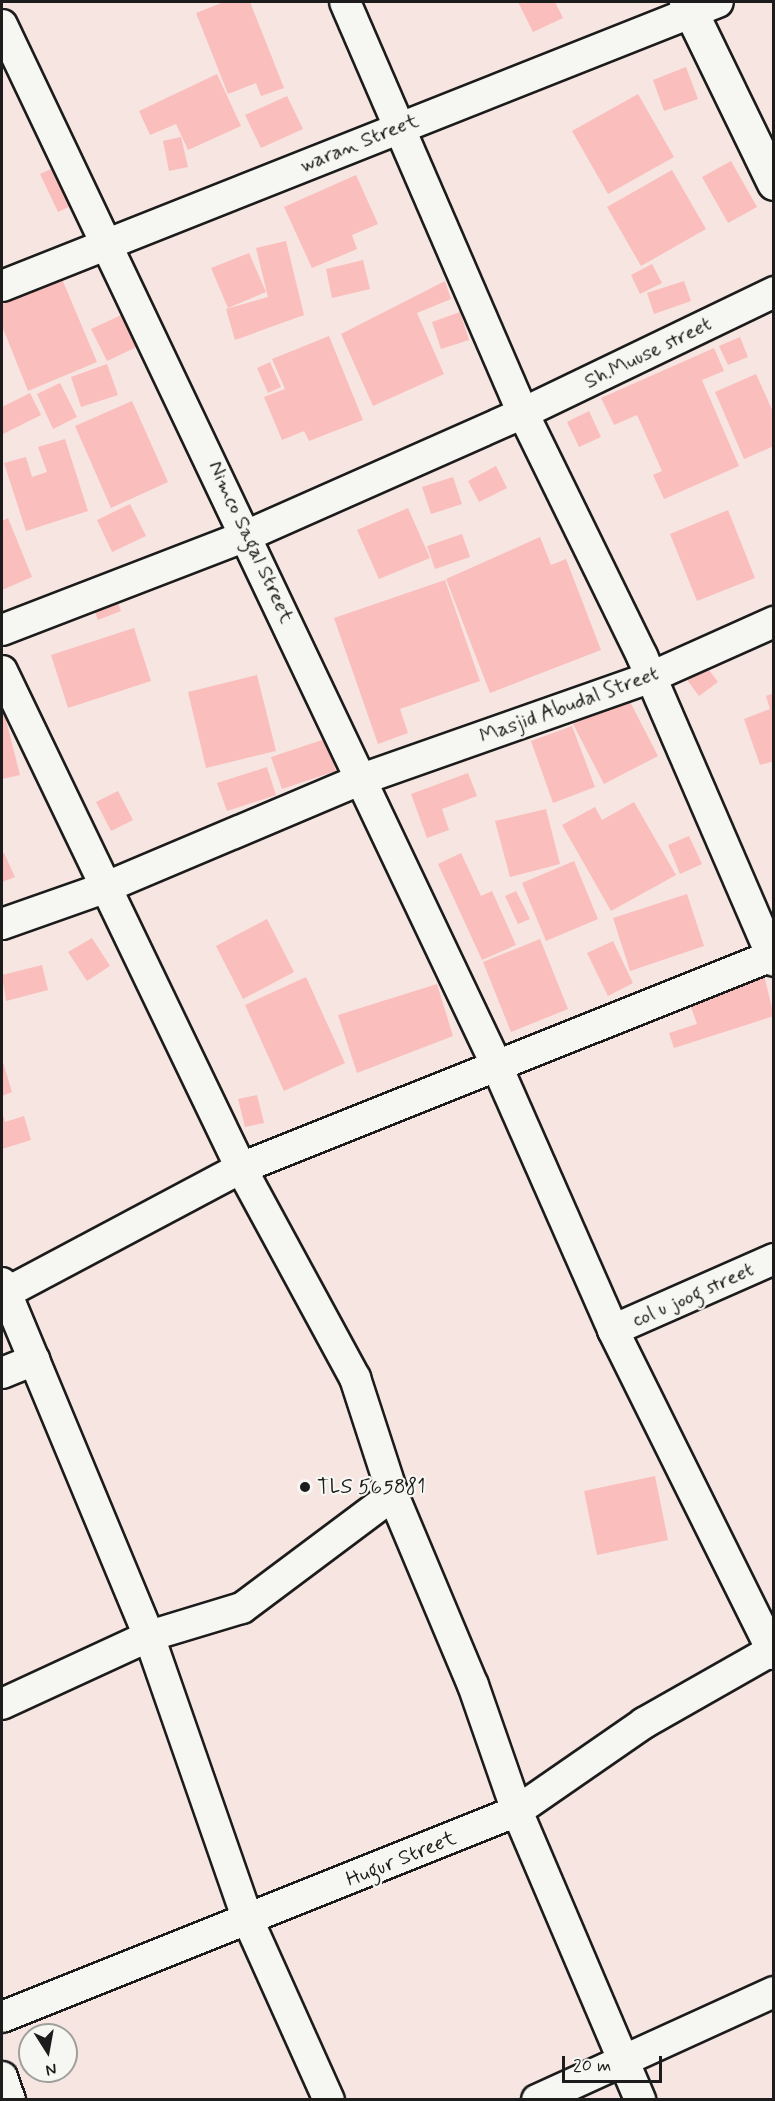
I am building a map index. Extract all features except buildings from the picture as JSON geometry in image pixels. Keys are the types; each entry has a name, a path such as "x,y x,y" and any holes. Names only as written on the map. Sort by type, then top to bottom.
{"street":[{"path":"329,2100 248,1920 149,1636 3,1291 242,1168 495,1062 773,958 651,677 523,413 402,125 345,2"},
{"path":"699,6 774,183"},
{"name":"waran Street","path":"2,286 699,6"},
{"name":"Nimco Sagal Street","path":"2,25 248,535 495,1062 613,1330 773,1651"},
{"name":"Sh.Muuse street","path":"2,630 248,535 523,413 774,292"},
{"name":"Masjid Abudal Street","path":"2,924 104,888 362,779 651,677 774,622"},
{"path":"2,671 104,888 242,1168 355,1378 393,1496 473,1685 517,1811 621,2060 640,2100"},
{"name":"col u joog street","path":"613,1330 774,1259"},
{"path":"2,1374 34,1360"},
{"path":"2,1704 149,1636 242,1608 393,1496"},
{"name":"Hugur Street","path":"2,2017 517,1811 644,1723 773,1651"},
{"path":"537,2100 774,1992"},
{"path":"2,2077 10,2100"}],"place":[{"name":"TLS 565881","path":"305,1487"}]}
